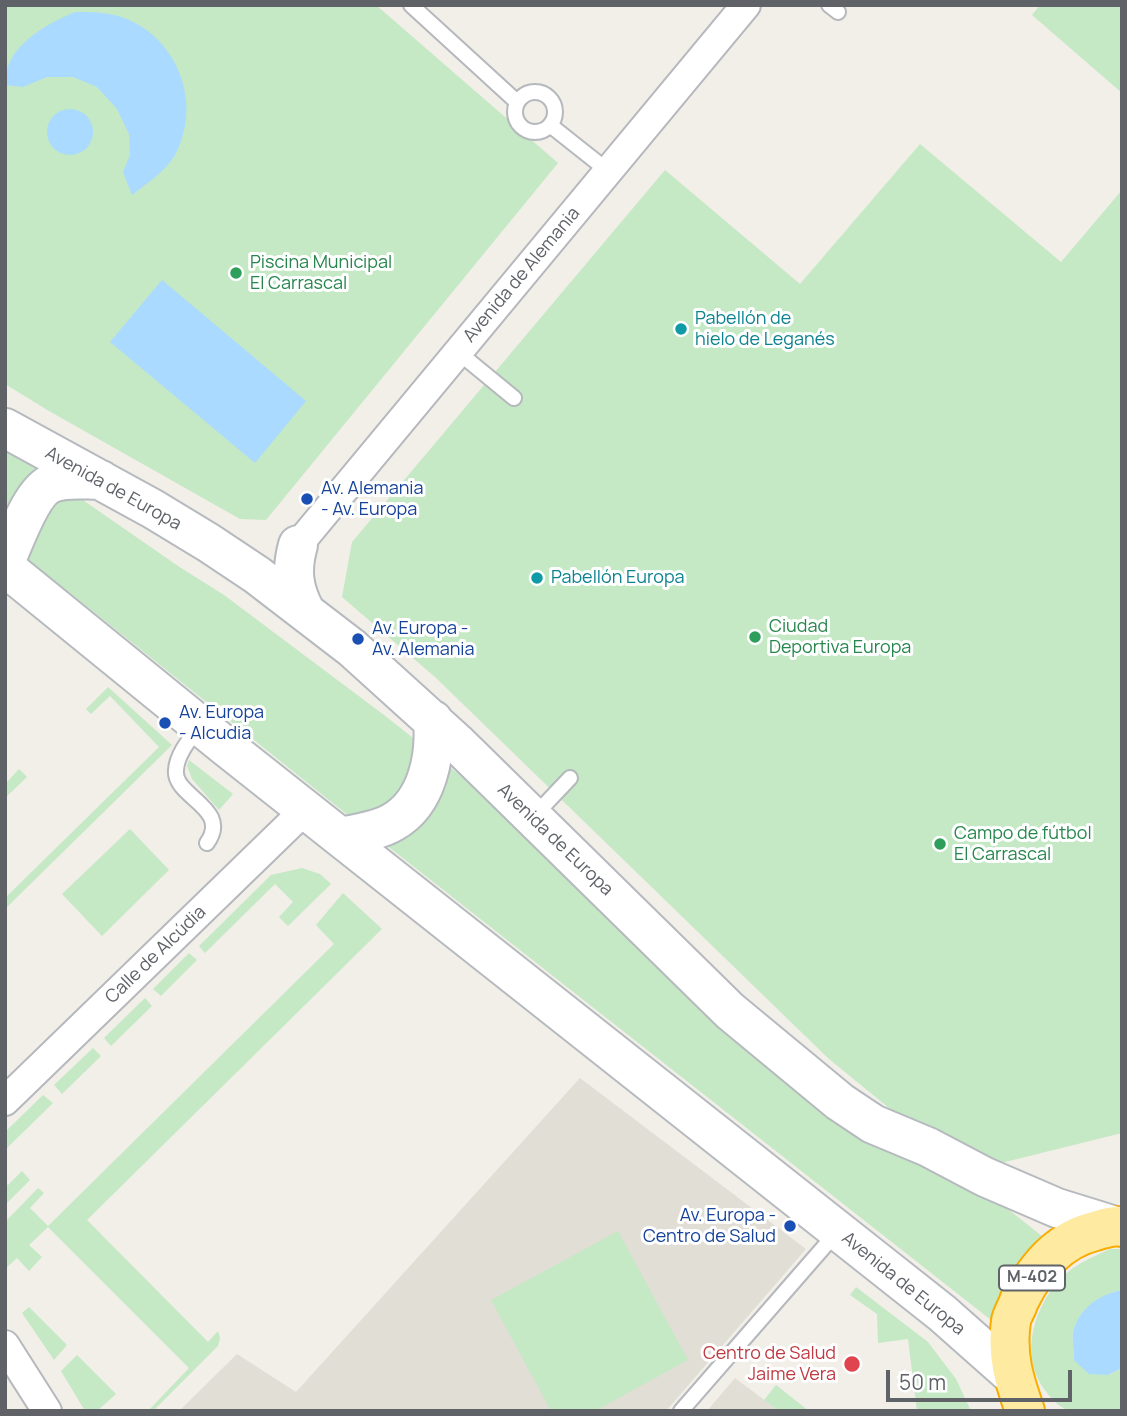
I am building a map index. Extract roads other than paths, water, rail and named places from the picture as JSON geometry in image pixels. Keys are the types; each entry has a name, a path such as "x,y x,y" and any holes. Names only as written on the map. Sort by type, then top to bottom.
{"highway":[{"name":"M-402","path":"1026,1411 1012,1375 1009,1354 1011,1319 1028,1282 1048,1256 1077,1235 1118,1226"}],"main road":[{"name":"Avenida de Europa","path":"5,428 181,526 233,559 305,611 387,678 433,720 730,1011 847,1108 873,1124 928,1147 985,1177 1057,1208 1118,1226"},
{"path":"5,564 34,500 43,489 54,481 101,481"},
{"path":"233,559 262,558 298,545 293,580 305,611"},
{"name":"Avenida de Europa","path":"5,564 93,641 956,1324 1012,1375"},
{"path":"341,837 384,826 409,810 422,789 429,768 434,745 433,720"}],"street":[{"name":"Avenida de Alemania","path":"298,545 746,5"},
{"name":"Calle de Alcúdia","path":"5,1101 306,809"},
{"path":"5,1345 47,1411"}],"lane":[{"path":"411,5 517,102"},
{"path":"533,93 542,93 550,98 555,113 550,125 536,132 523,128 514,117 517,102 533,93"},
{"path":"550,125 608,171"},
{"path":"458,352 514,398"},
{"path":"200,726 186,745 175,773 180,784 206,808 212,820 213,831 207,843"},
{"path":"532,818 570,778"},
{"path":"681,1411 838,1231"}],"water":[{"path":"75,12 118,16 138,25 155,37 169,53 179,72 185,92 183,135 175,155 166,166 132,195 123,172 130,155 129,134 117,109 97,87 73,77 47,77 23,87 5,85 11,59 19,48 39,31"},
{"path":"70,109 86,116 93,132 86,148 70,155 54,148 47,132 54,116"},
{"path":"162,280 306,401 255,463 110,342"},
{"path":"1122,1290 1122,1368 1108,1375 1089,1374 1074,1360 1073,1332 1076,1323 1085,1309 1098,1299"}],"place":[{"name":"Piscina Municipal El Carrascal","path":"236,273"},
{"name":"Pabellón de hielo de Leganés","path":"681,329"},
{"name":"Av. Alemania - Av. Europa","path":"307,499"},
{"name":"Pabellón Europa","path":"537,578"},
{"name":"Ciudad Deportiva Europa","path":"755,637"},
{"name":"Av. Europa - Av. Alemania","path":"358,639"},
{"name":"Av. Europa - Alcudia","path":"165,723"},
{"name":"Campo de fútbol El Carrascal","path":"940,844"},
{"name":"Av. Europa - Centro de Salud","path":"790,1226"},
{"name":"Centro de Salud Jaime Vera","path":"852,1364"}]}
